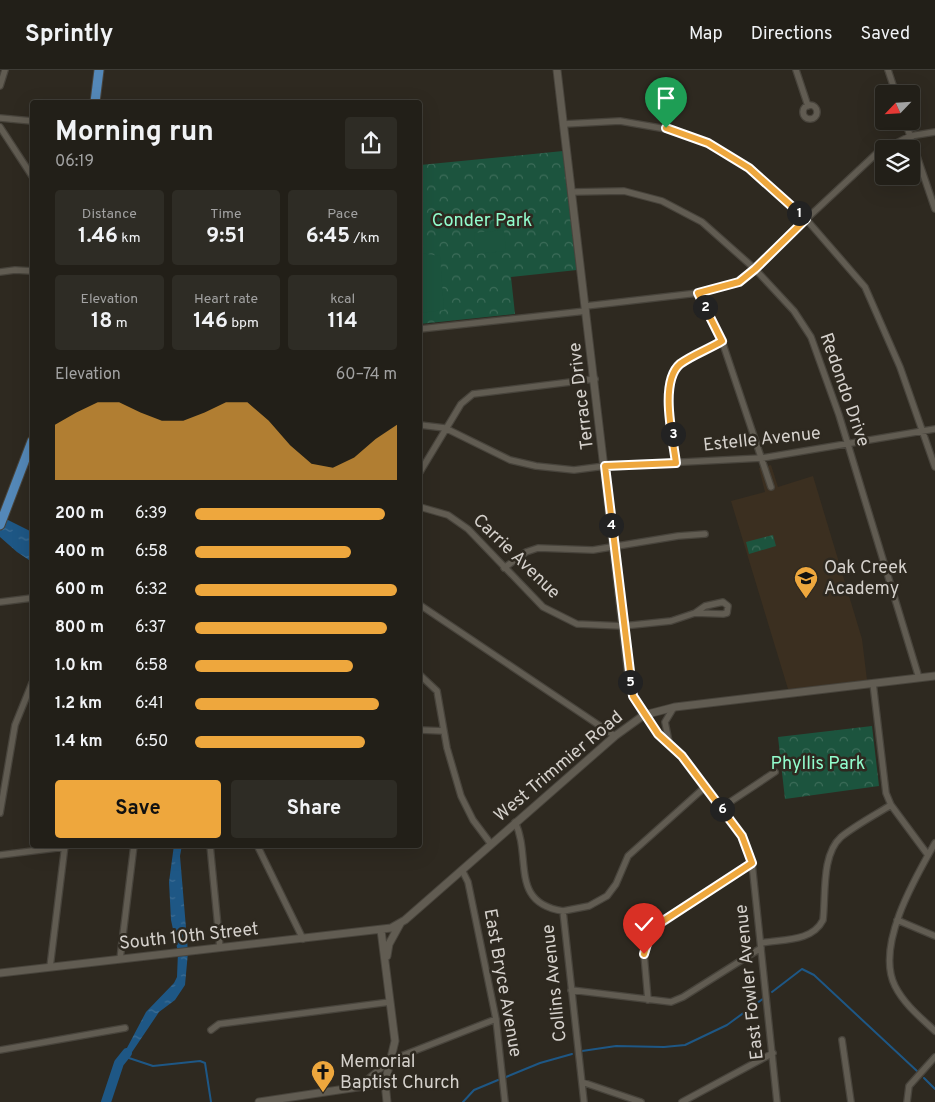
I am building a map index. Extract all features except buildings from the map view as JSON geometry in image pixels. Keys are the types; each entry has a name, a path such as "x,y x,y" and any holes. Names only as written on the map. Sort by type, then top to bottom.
{"main road":[{"path":"95,100 98,70"},
{"path":"0,526 30,446"}],"street":[{"path":"0,86 5,70"},
{"name":"Terrace Drive","path":"557,70 630,688 644,715"},
{"path":"796,70 808,106"},
{"path":"888,70 893,85"},
{"path":"0,118 30,121"},
{"path":"564,124 620,121 666,128 708,143 749,168 806,219 865,287 900,367 935,467"},
{"path":"0,127 30,173"},
{"path":"908,130 935,210"},
{"path":"902,140 910,136 935,132"},
{"path":"422,329 698,293 739,282 875,155"},
{"name":"Redondo Drive","path":"572,192 624,191 662,201 702,222 755,269 794,311 811,337 848,445 919,678"},
{"path":"0,272 30,271"},
{"path":"698,293 722,341 771,487"},
{"path":"676,463 668,396 671,379 680,365 722,341"},
{"path":"422,468 461,404 473,394 595,379"},
{"name":"Estelle Avenue","path":"422,425 445,428 510,460 536,466 574,470 605,466 762,458 935,429"},
{"name":"Carrie Avenue","path":"422,508 448,515 468,529 534,599 554,614 588,626 623,626 671,621 694,613"},
{"path":"504,568 531,549 575,551 614,548 678,536 704,534"},
{"path":"0,602 30,598"},
{"path":"723,602 728,606 727,613 723,614 694,613 712,603 723,602"},
{"path":"422,607 614,736"},
{"name":"West Trimmier Road","path":"381,930 401,923 614,736 644,715 675,707 935,676"},
{"path":"422,677 437,691 453,773 462,797 473,820 491,844"},
{"path":"873,683 886,793 891,805 928,855"},
{"path":"0,813 15,725 30,688"},
{"path":"669,742 665,722 675,707"},
{"name":"East Fowler Avenue","path":"644,715 658,734 669,742 742,836 752,863 777,1102"},
{"path":"422,730 444,731"},
{"path":"721,808 775,772"},
{"path":"562,911 589,906 607,896 616,884 632,852 705,787"},
{"path":"571,990 671,1002 683,998 761,945 808,936 820,927 823,920 828,868 834,846 841,838 891,805"},
{"name":"Collins Avenue","path":"516,822 520,837 526,885 529,892 538,902 562,911 584,1102"},
{"path":"935,843 897,920 890,944 891,976 909,1006 935,1032"},
{"path":"0,855 51,848"},
{"path":"50,967 65,848"},
{"path":"120,959 134,848"},
{"path":"210,848 220,948"},
{"path":"258,848 303,939"},
{"path":"648,1000 644,954 645,945 654,929 752,863"},
{"name":"East Bryce Avenue","path":"462,870 468,882 496,1019 505,1102"},
{"path":"897,920 935,936"},
{"path":"386,966 389,944 401,923"},
{"path":"381,930 394,1041 385,1083 387,1102"},
{"name":"South 10th Street","path":"0,973 381,930"},
{"path":"211,1030 219,1024 390,1002"},
{"path":"358,1087 391,1060 496,1019"},
{"path":"0,1050 125,1028"},
{"path":"842,1040 851,1102"},
{"path":"682,1102 773,1053"},
{"path":"907,1102 909,1086 935,1057"},
{"path":"582,1082 641,1102"},
{"path":"259,1102 300,1099 385,1083"}],"shaded area":[{"name":"Oak Creek Academy","path":"771,465 778,487 813,476 862,639 867,680 788,689 731,501 765,492 759,468"}],"green space":[{"name":"Conder Park","path":"563,151 577,270 511,277 515,314 422,324 422,165"},
{"path":"504,230 506,251 475,254 474,233"},
{"path":"422,253 440,256 444,310 422,313"},
{"path":"773,535 776,546 749,554 746,542"},
{"name":"Phyllis Park","path":"872,726 879,786 785,799 778,737"}],"water":[{"path":"0,516 30,531 30,561 17,552 0,537"},
{"path":"174,848 181,848 180,856 188,952 185,985 175,1000 159,1012 126,1061 119,1063 146,1012 174,983 177,977 178,952 171,920 169,882"}],"waterway":[{"path":"772,992 802,969 814,975 917,1071"},
{"path":"582,1051 616,1046 664,1047 685,1045 727,1025 764,998"},
{"path":"106,1102 119,1063 127,1053"},
{"path":"506,1077 540,1063 572,1054"},
{"path":"126,1057 153,1066 200,1061 205,1063 211,1102"},
{"path":"924,1078 935,1089"},
{"path":"463,1102 474,1090 498,1080"}],"place":[{"name":"Oak Creek Academy","path":"806,599"},
{"name":"Memorial Baptist Church","path":"323,1093"}],"route":[{"path":"644,954 645,945 649,937 660,923 752,863 742,836 682,756 669,742 658,734 637,705 630,688 605,466 676,463 668,396 671,379 680,365 722,341 698,293 739,282 806,219 749,168 708,143 666,128"}]}
